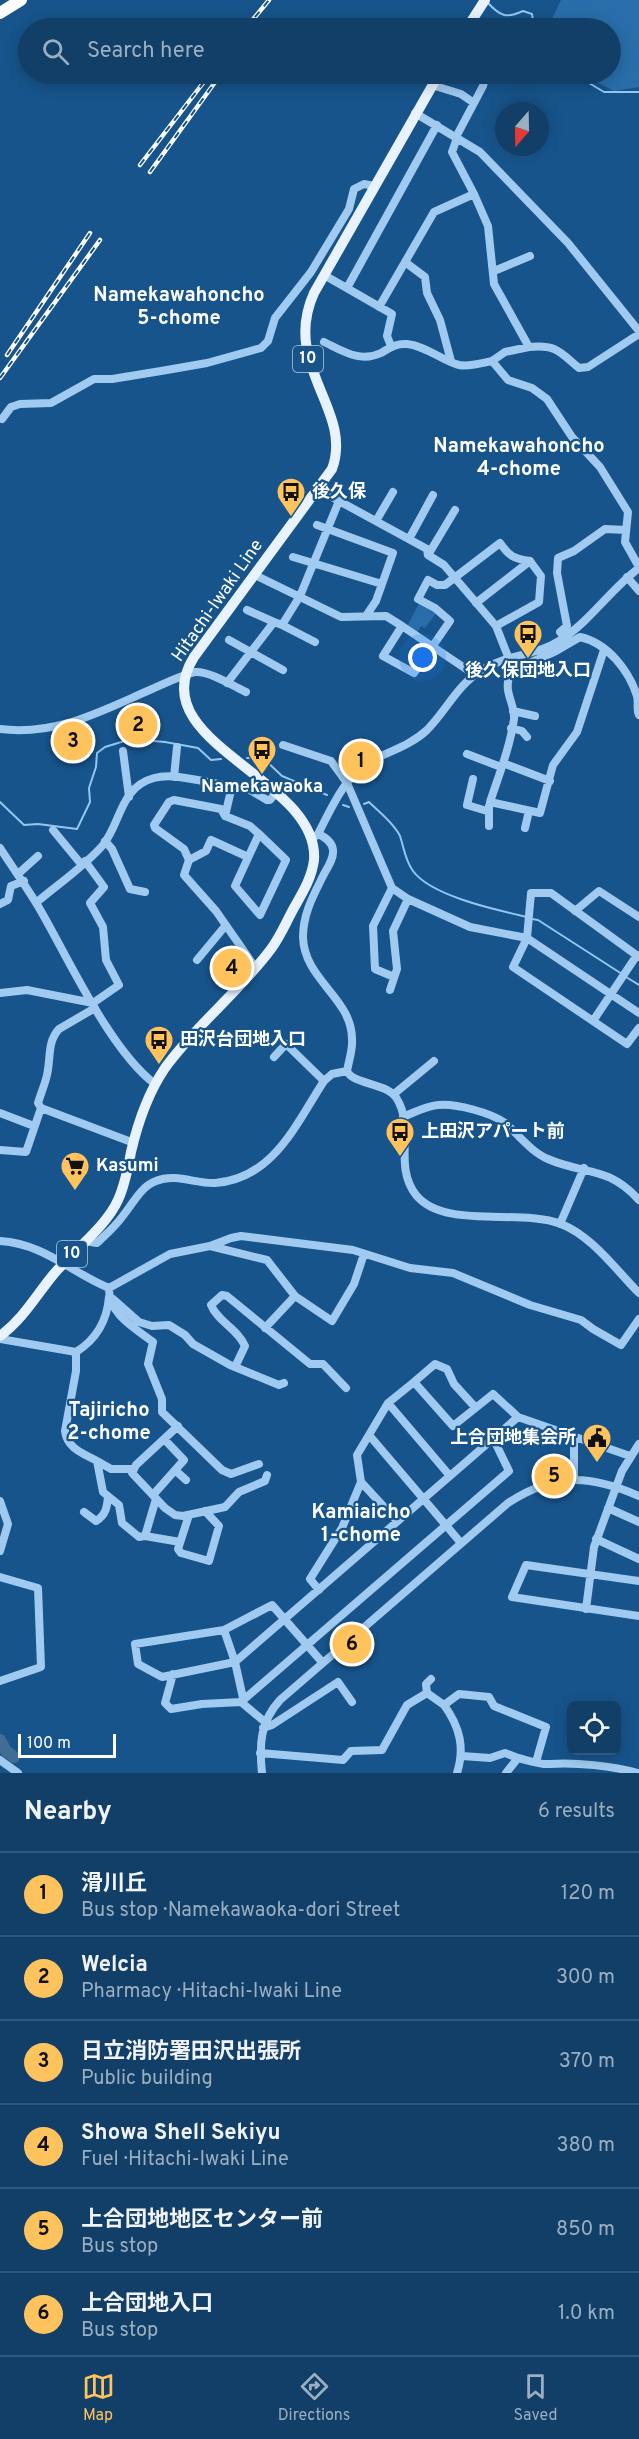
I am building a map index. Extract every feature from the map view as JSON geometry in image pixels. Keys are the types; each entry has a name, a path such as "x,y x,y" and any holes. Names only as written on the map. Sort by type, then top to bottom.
{"highway":[{"path":"0,13 21,0"}],"main road":[{"path":"473,18 482,2"},
{"name":"Hitachi-Iwaki Line","path":"315,837 302,820 275,794 196,724 184,696 184,676 194,657 332,469 337,442 336,431 310,366 306,347 305,325 311,299 432,85"},
{"name":"10","path":"0,1337 26,1314 64,1263 118,1200 145,1105 155,1084 175,1056 274,944 307,883 314,861 315,837"}],"street":[{"path":"483,84 452,152 488,226 495,285 530,347"},
{"path":"432,85 461,94 474,103"},
{"path":"324,342 354,357 366,358 392,346 407,344 460,365 492,362 505,352 546,345 558,351 579,368 588,367 639,333 568,243 480,152 415,113"},
{"path":"346,288 437,125"},
{"path":"2,419 11,407 20,404 51,403 94,379 112,379 207,363 261,348 268,341 275,318 311,272 343,218 354,189 364,184 374,186"},
{"path":"379,307 434,212 474,194"},
{"path":"494,271 530,256"},
{"path":"405,262 425,277 427,293 440,320 451,361"},
{"path":"324,275 392,314 387,336 392,346"},
{"path":"492,362 508,380 532,388 555,409 572,438 600,467 628,512 625,542 639,567 554,649 509,658 475,675 465,683 440,716 424,732 404,746 371,761 347,783 315,837 330,842 333,851 330,864 306,911 303,938 308,962 345,1012 351,1026 352,1049 347,1071 351,1077 377,1085 394,1094 403,1117 406,1179 418,1198 428,1206 450,1213 533,1218 560,1224 581,1235 639,1293"},
{"path":"318,489 427,549 428,555 444,565 496,626 509,658"},
{"path":"376,521 393,492"},
{"path":"409,539 433,495"},
{"path":"227,683 300,596 339,501"},
{"path":"428,555 455,510"},
{"path":"317,525 393,553 376,601 366,616"},
{"path":"565,638 560,632 567,626 556,573 558,558 574,551 605,529 626,530"},
{"path":"402,626 383,656 414,672 450,621 435,608 418,599 428,580 442,586 500,543 508,556 517,560 530,561 541,576 539,602 496,626"},
{"path":"293,557 382,584"},
{"path":"476,603 530,561"},
{"path":"255,574 341,617 386,616 475,675"},
{"path":"627,577 639,591"},
{"path":"247,610 315,642"},
{"path":"489,826 488,806 502,765 511,728 513,711 507,693 509,677 523,666 580,637 593,642 621,664 638,698 637,712 639,715"},
{"path":"228,640 283,670"},
{"path":"473,779 467,806 488,806 540,813 554,765 577,732 604,650"},
{"path":"0,729 38,731 58,727 92,716 195,672 246,692"},
{"path":"513,711 535,716"},
{"path":"511,728 522,732 527,737"},
{"path":"283,745 331,761 347,783 392,888 470,927 527,938 639,1013"},
{"path":"174,777 177,747"},
{"path":"123,751 129,797"},
{"path":"467,754 550,781"},
{"path":"36,903 105,841 121,806 138,786 155,777 174,777 245,787 267,800 275,794"},
{"path":"225,816 232,786"},
{"path":"255,967 216,910 184,875 189,860 184,849 154,825 169,802 174,800 221,809 225,816 250,826 259,834 286,860 260,915 235,885 259,834"},
{"path":"525,828 529,811"},
{"path":"0,1150 26,1152 40,1108 38,1102 47,1074 50,1045 54,1034 118,985 106,960 104,927 90,903 104,887 53,830"},
{"path":"189,860 206,851 211,840 248,857"},
{"path":"105,841 112,849 130,889 145,892"},
{"path":"1,853 21,877 94,1005 132,1062 155,1084"},
{"path":"0,904 8,900 10,886 21,877 38,856"},
{"path":"392,888 373,926 375,969 394,977"},
{"path":"575,911 599,891 639,917"},
{"path":"593,1021 638,956 551,893 531,893 527,938 513,967 627,1044 639,1028"},
{"path":"390,990 397,969 393,931 408,898"},
{"path":"198,960 226,925"},
{"path":"0,993 27,990 94,1005"},
{"path":"274,1057 286,1044 324,1081"},
{"path":"394,1094 434,1061"},
{"path":"85,1241 97,1243 121,1219 139,1193 156,1181 176,1178 212,1183 247,1176 267,1163 277,1153 324,1081 332,1074 347,1071"},
{"path":"403,1117 438,1105 450,1105 491,1115 503,1122 542,1156 584,1168 617,1181 639,1200"},
{"path":"40,1108 134,1143"},
{"path":"0,1113 34,1126"},
{"path":"560,1224 584,1168"},
{"path":"109,1291 170,1254 210,1246 241,1236 353,1250 410,1268 453,1273 530,1305 581,1320 621,1345 639,1319"},
{"path":"0,1241 21,1243 64,1263 109,1291 139,1322 152,1326 170,1325 185,1335 193,1344 236,1367 279,1385 284,1383"},
{"path":"210,1246 267,1260 295,1296 332,1321 354,1284 363,1254"},
{"path":"0,1337 76,1352 89,1344 100,1330 108,1312 109,1291"},
{"path":"109,1291 120,1317 153,1342 148,1364 162,1399 162,1412 222,1470 231,1474 259,1464"},
{"path":"236,1367 245,1346 242,1340 214,1312 211,1305 222,1295 227,1296 310,1364 322,1364 346,1388"},
{"path":"265,1328 295,1296"},
{"path":"76,1352 76,1371 65,1431 66,1440 74,1448 111,1470 134,1469"},
{"path":"319,1590 310,1579 342,1528 361,1482 357,1455 388,1403 435,1364 447,1369 454,1384 475,1407"},
{"path":"414,1382 453,1426 493,1394 518,1417 630,1456"},
{"path":"388,1403 450,1476"},
{"path":"322,1662 285,1619 272,1605 224,1630 135,1644 138,1664 162,1677 235,1662 285,1619 319,1590 397,1521 494,1440 518,1417"},
{"path":"178,1426 132,1473 175,1515 189,1515 225,1507 239,1492 265,1481 267,1475"},
{"path":"369,1435 461,1543"},
{"path":"574,1437 574,1479"},
{"path":"146,1536 154,1497 184,1460 164,1439"},
{"path":"173,1674 165,1702 171,1709 202,1704 242,1702 509,1471 494,1440"},
{"path":"586,1609 596,1539 616,1486 630,1456 639,1444"},
{"path":"97,1461 103,1492 119,1505 122,1523 139,1538 146,1536 180,1542"},
{"path":"175,1470 186,1480"},
{"path":"262,1773 260,1753 264,1725 280,1700 461,1543 519,1496 546,1483 574,1479 616,1486 639,1496"},
{"path":"361,1482 397,1521"},
{"path":"84,1512 96,1521 102,1517 107,1508 108,1497"},
{"path":"0,1501 8,1524 0,1551"},
{"path":"608,1508 639,1522"},
{"path":"189,1515 178,1549 181,1553 209,1561 219,1526 205,1512"},
{"path":"596,1539 639,1559"},
{"path":"639,1581 526,1566 512,1597 639,1616"},
{"path":"0,1577 38,1588 42,1667 0,1681"},
{"path":"224,1630 235,1662 242,1702 264,1725 272,1725 338,1682 352,1702"},
{"path":"431,1679 426,1684 427,1693 444,1705 454,1719 462,1756 457,1773"},
{"path":"260,1753 343,1760 351,1751 382,1750 407,1705 427,1693"},
{"path":"444,1705 459,1694 489,1697 494,1706 546,1727 536,1762"},
{"path":"462,1756 490,1758 505,1753 549,1765 557,1762 576,1763 639,1773"},
{"path":"506,1773 518,1758"},
{"path":"0,1760 18,1773"}],"shaded area":[{"path":"561,0 639,0 639,87 614,91 600,84 621,84 621,18 552,18"},
{"path":"421,600 437,612 425,628 421,626 415,636 406,628"}],"waterway":[{"path":"487,2 504,15 523,11 532,14 533,18"},
{"path":"591,84 604,92 639,92"},
{"path":"0,802 24,825 38,824 77,829 90,802 89,788 96,767 97,753 105,747 131,739 165,742 198,748 211,760 221,759"},
{"path":"247,758 262,757 282,776 327,795"},
{"path":"364,804 369,802 394,827 400,836 410,867 422,880 434,888 466,901 527,917"},
{"path":"343,805 349,807"},
{"path":"532,919 538,920 622,974"},
{"path":"626,977 639,985"},
{"path":"0,1740 6,1751 14,1757"}],"railway":[{"path":"254,18 269,0"},
{"path":"140,165 202,84"},
{"path":"150,172 214,84"},
{"path":"7,355 90,233"},
{"path":"0,378 100,240"}],"place":[{"name":"後久保","path":"291,518"},
{"name":"後久保団地入口","path":"528,660"},
{"name":"Welcia","path":"138,725"},
{"name":"日立消防署田沢出張所","path":"73,741"},
{"name":"滑川丘","path":"361,761"},
{"name":"Namekawaoka","path":"262,776"},
{"name":"Showa Shell Sekiyu","path":"232,968"},
{"name":"田沢台団地入口","path":"159,1066"},
{"name":"上田沢アパート前","path":"400,1158"},
{"name":"Kasumi","path":"75,1192"},
{"name":"上合団地集会所","path":"597,1464"},
{"name":"上合団地地区センター前","path":"554,1476"},
{"name":"上合団地入口","path":"352,1644"}],"district":[{"name":"Namekawahoncho 5-chome","path":"179,308"},
{"name":"Namekawahoncho 4-chome","path":"519,458"},
{"name":"Tajiricho 2-chome","path":"109,1422"},
{"name":"Kamiaicho 1-chome","path":"361,1524"}]}
